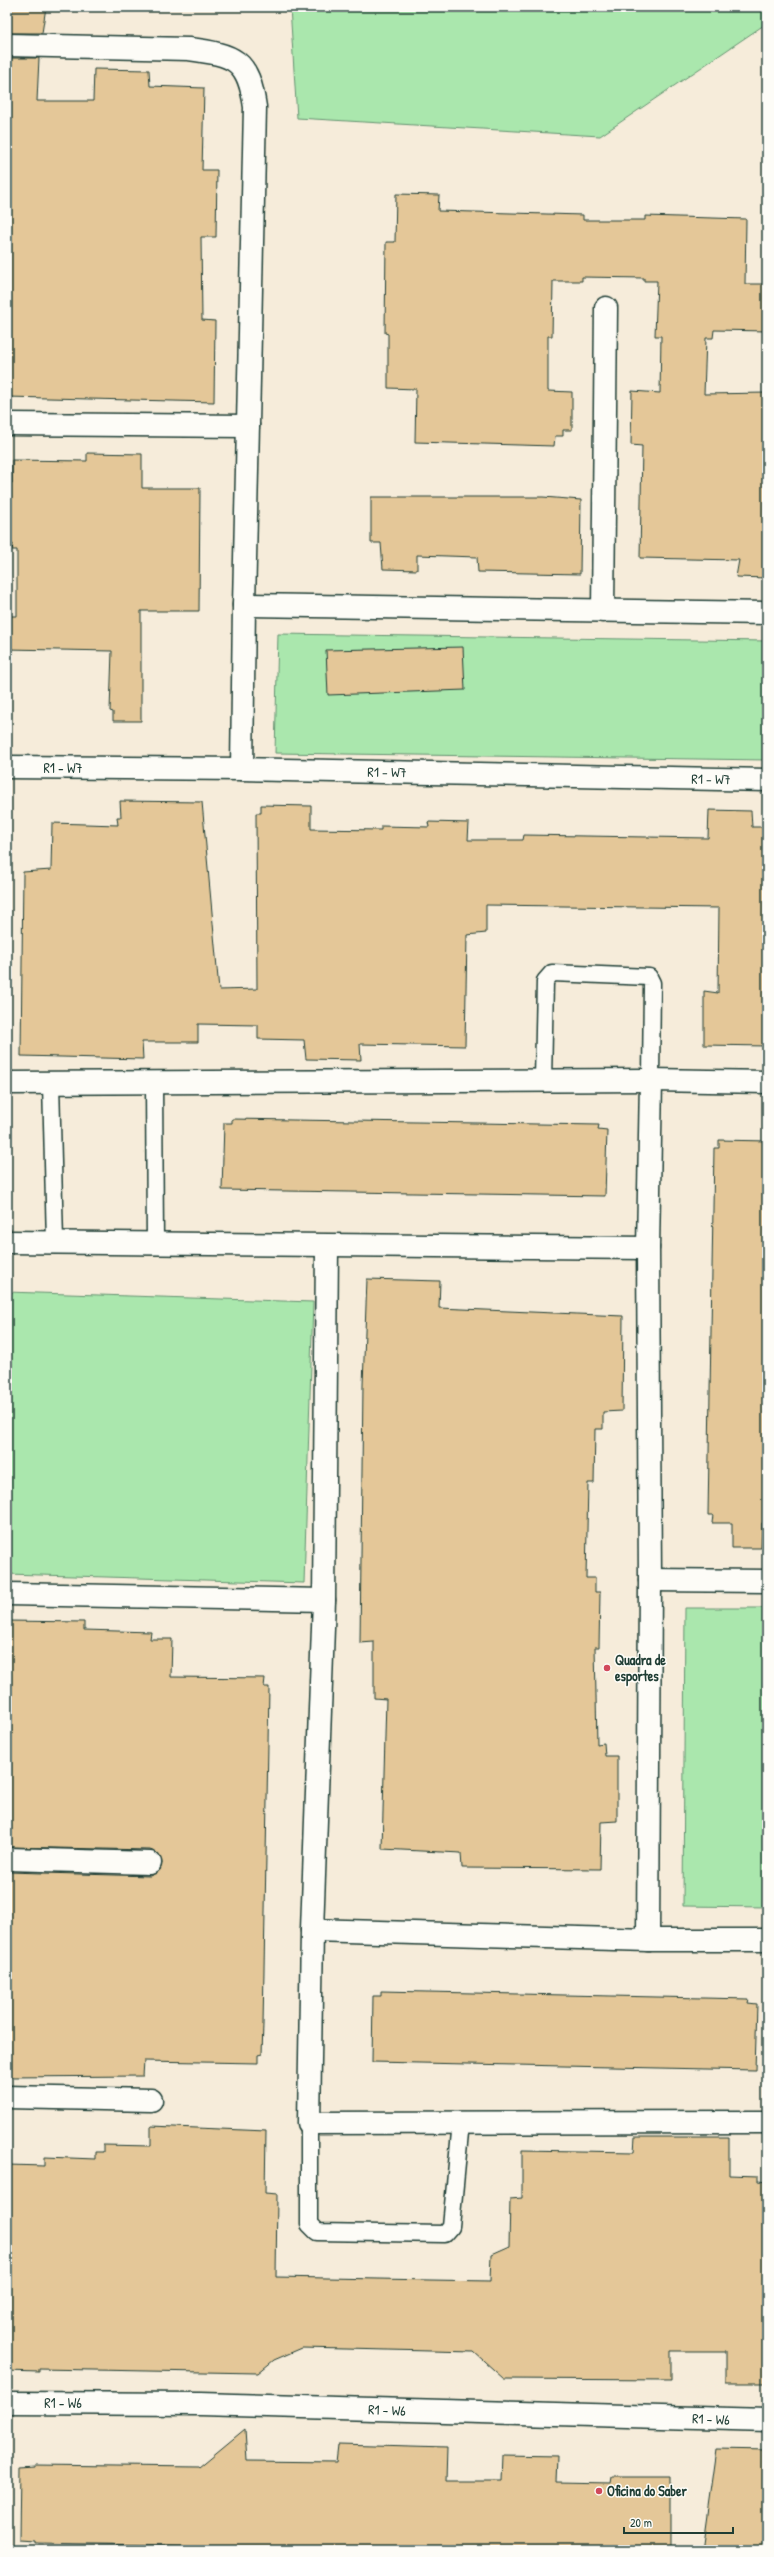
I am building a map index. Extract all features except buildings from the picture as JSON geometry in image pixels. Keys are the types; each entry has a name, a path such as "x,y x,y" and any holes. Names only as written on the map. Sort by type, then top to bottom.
{"street":[{"path":"7,44 189,49 218,53 238,62 251,83 255,107 244,605 242,769"},
{"path":"603,611 606,308"},
{"path":"7,424 248,426"},
{"path":"244,605 767,612"},
{"name":"R1 - W7","path":"7,767 242,769 767,780"},
{"path":"648,1940 650,1580 648,1248 651,1080"},
{"path":"7,1083 651,1080 767,1082"},
{"path":"7,1242 648,1248"},
{"path":"327,1246 324,1600 312,1930 309,2123 767,2122"},
{"path":"650,1580 767,1581"},
{"path":"7,1594 324,1600"},
{"path":"7,1859 150,1863"},
{"path":"312,1930 648,1940 767,1940"},
{"path":"7,2097 151,2100"},
{"name":"R1 - W6","path":"7,2403 200,2404 767,2420"}],"lane":[{"path":"543,1081 545,981 552,973 649,977 652,983 651,1080"},
{"path":"154,1082 155,1244"},
{"path":"50,1083 55,1242"},
{"path":"309,2123 309,2224 312,2229 317,2232 444,2234 451,2226 461,2122"}],"green space":[{"path":"290,7 767,7 767,23 600,136 297,118"},
{"path":"278,634 767,641 767,760 275,753"},
{"path":"7,1292 313,1302 304,1583 7,1574"},
{"path":"685,1608 767,1608 767,1907 683,1906"}],"place":[{"name":"Quadra de esportes","path":"607,1668"},
{"name":"Oficina do Saber","path":"599,2491"}]}
